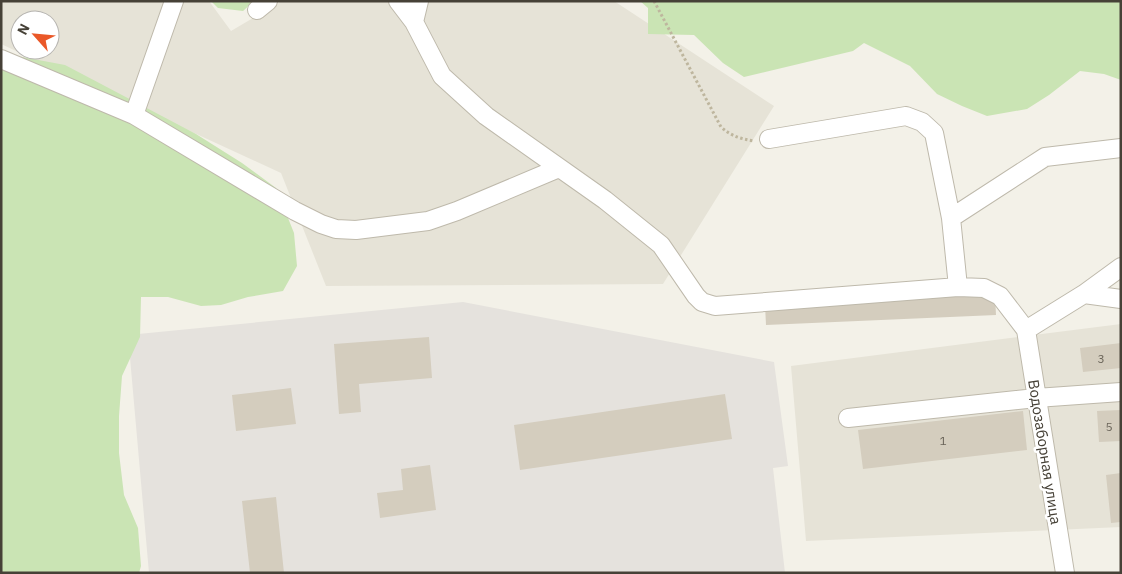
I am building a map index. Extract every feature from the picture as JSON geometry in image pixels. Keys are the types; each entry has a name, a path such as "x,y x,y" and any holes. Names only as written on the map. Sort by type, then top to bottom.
{"street":[{"path":"134,115 174,1"},
{"path":"398,1 414,22 442,76 486,116 605,200 661,245 696,296 702,302 709,305 958,287 984,288 1000,296 1026,330 1084,294 1121,267"},
{"path":"414,22 419,1"},
{"path":"1,59 134,115 295,211 336,229 356,230 428,221 457,211 559,168"},
{"path":"769,139 906,116 922,122 934,133 951,218 958,287"},
{"path":"951,218 1045,157 1121,148"},
{"path":"1084,294 1121,299"},
{"name":"Водозаборная улица","path":"1026,330 1065,573"},
{"path":"848,418 1036,398 1121,392"}],"path":[{"path":"654,1 721,127 729,134 739,138 753,141 769,139"}],"shaded area":[{"path":"1,1 209,1 231,31 282,1 614,1 774,106 663,284 326,286 281,173 36,60 60,60 60,10 10,10 10,48 1,44"},
{"path":"463,302 774,362 788,466 773,468 785,573 149,573 128,335"},
{"path":"1121,324 1121,527 806,541 791,366"}],"green space":[{"path":"211,1 254,1 243,11 218,8"},
{"path":"640,1 1121,1 1121,80 1104,74 1080,71 1027,109 987,116 937,94 910,66 864,43 853,51 744,77 723,63 694,35 648,34 648,8"},
{"path":"1,53 10,55 10,60 38,60 65,65 196,134 242,163 276,188 294,233 297,266 283,291 248,297 221,305 201,306 168,297 141,297 140,337 122,376 119,416 119,453 124,495 138,528 141,566 139,573 1,573"}],"building":[{"path":"995,295 996,315 766,325 765,305"},
{"path":"429,337 432,378 359,384 361,412 339,414 334,344"},
{"path":"1121,343 1121,368 1083,372 1080,348"},
{"path":"291,388 296,424 236,431 232,395"},
{"path":"725,394 732,439 520,470 514,425"},
{"path":"1121,410 1121,441 1099,442 1097,411"},
{"path":"1023,411 1027,450 863,469 858,430"},
{"path":"430,465 436,510 380,518 377,493 403,490 401,469"},
{"path":"1121,473 1121,522 1111,523 1106,475"},
{"path":"276,497 284,573 250,573 242,501"}]}
